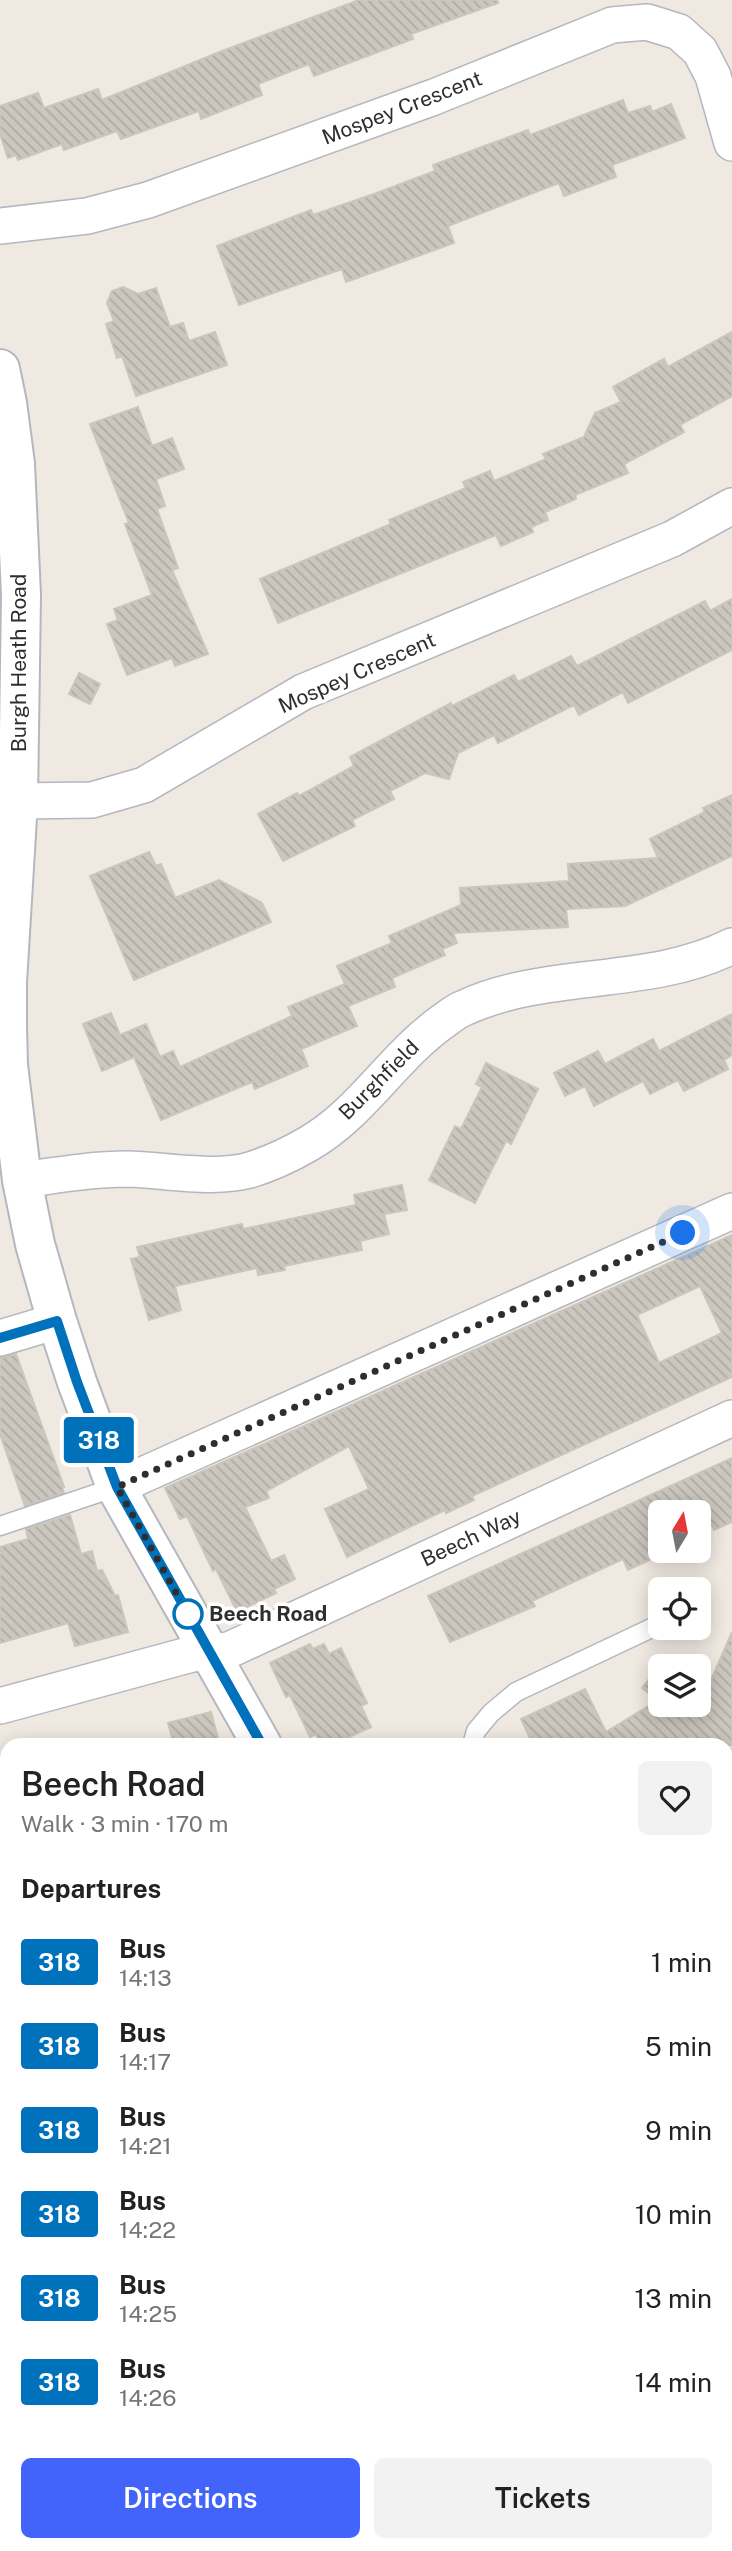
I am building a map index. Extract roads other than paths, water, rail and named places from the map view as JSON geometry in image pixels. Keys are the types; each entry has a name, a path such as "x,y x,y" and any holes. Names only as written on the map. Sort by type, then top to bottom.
{"main road":[{"name":"Burgh Heath Road","path":"2,392 15,464 21,595 18,801 7,982 7,1026 8,1065 22,1180 35,1244 57,1321 117,1487 258,1738"}],"street":[{"name":"Mospey Crescent","path":"0,226 88,216 148,200 434,97 612,25 647,22 679,32 700,51 713,76 732,143"},
{"name":"Mospey Crescent","path":"18,801 92,800 144,785 303,692 672,539 732,506"},
{"name":"Burghfield","path":"22,1180 94,1170 211,1173 248,1170 310,1143 338,1122 426,1034 461,1009 496,995 533,987 639,974 683,964 732,946"},
{"path":"117,1487 732,1211"},
{"path":"0,1338 57,1321"},
{"name":"Beech Way","path":"209,1651 229,1650 732,1418"},
{"path":"0,1706 209,1651"}],"lane":[{"path":"0,1526 117,1487"},
{"path":"474,1738 476,1731 491,1713 516,1692 648,1630"}],"place":[{"name":"Beech Road","path":"188,1614"}]}
